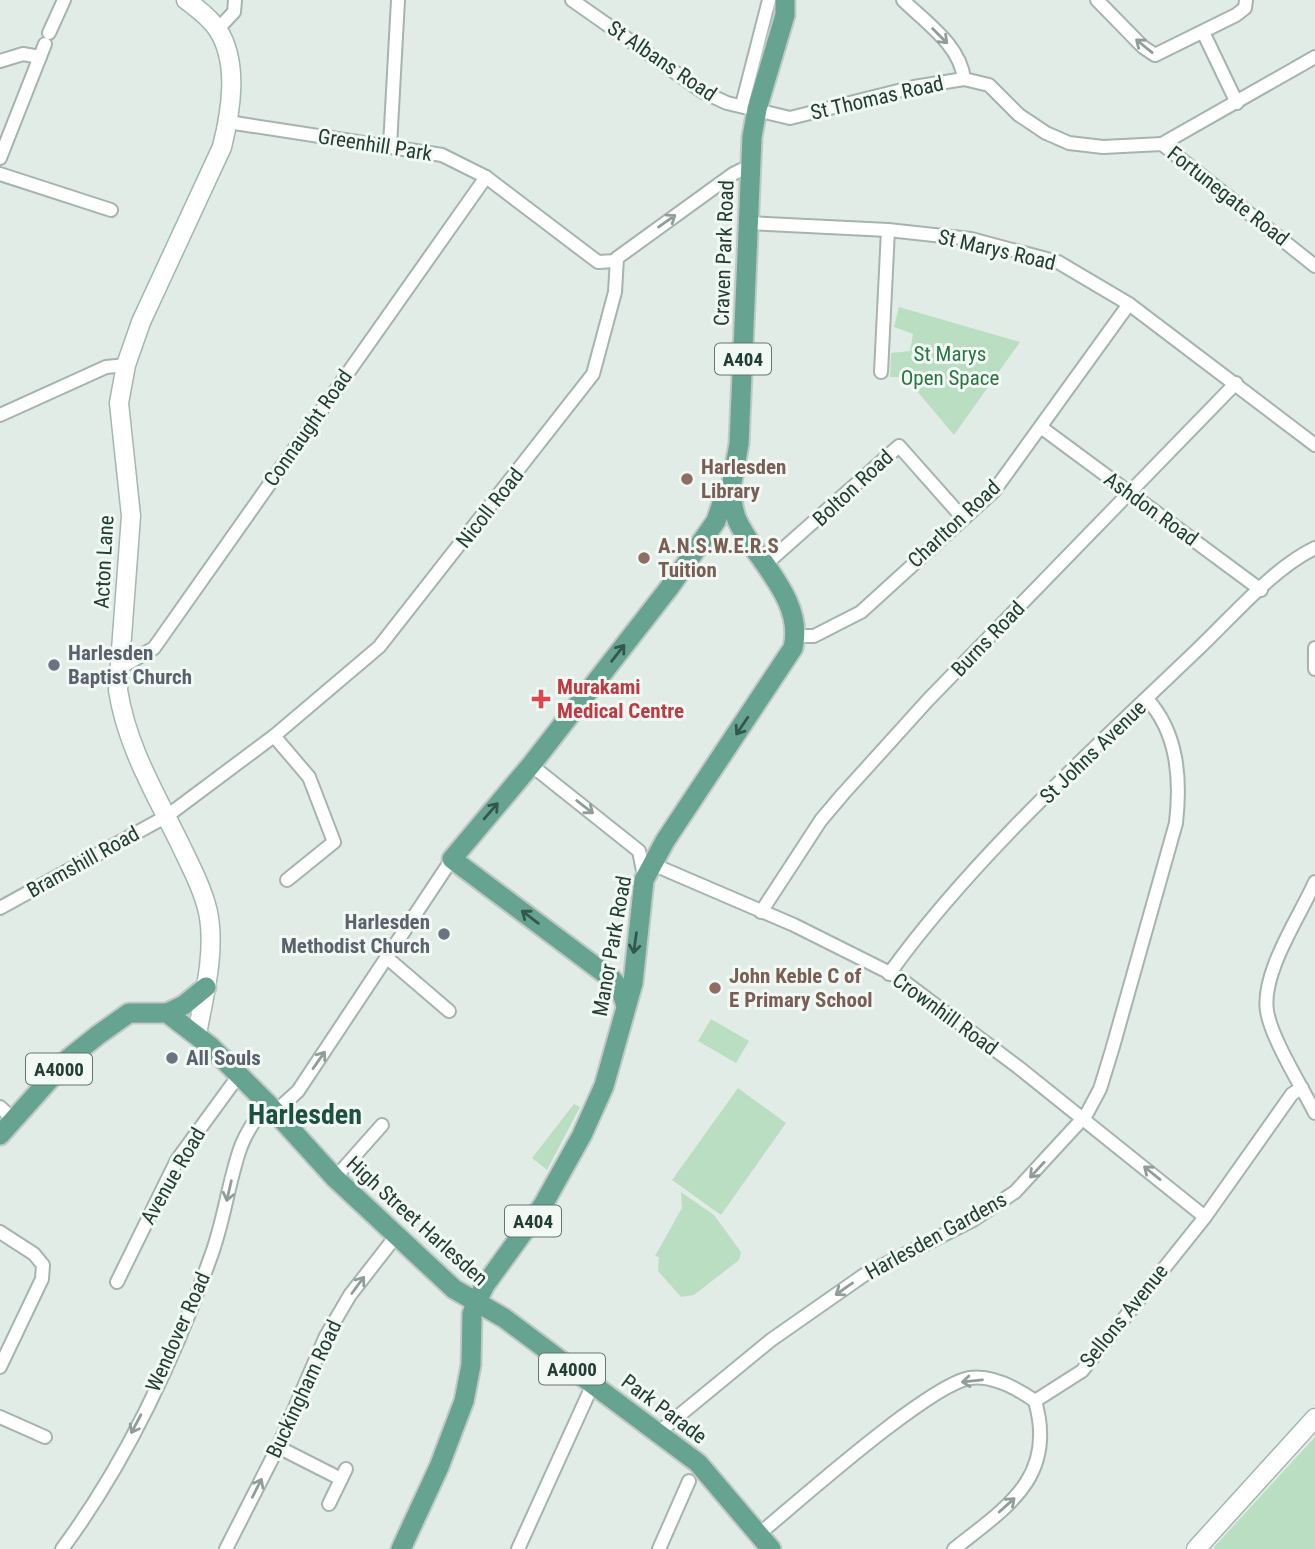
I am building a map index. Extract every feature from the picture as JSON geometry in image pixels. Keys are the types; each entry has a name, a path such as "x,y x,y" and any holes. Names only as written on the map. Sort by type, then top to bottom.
{"main road":[{"name":"Acton Lane","path":"187,0 218,29 227,51 231,72 228,122 222,147 141,322 125,365 119,403 131,516 118,690 122,716 136,755 200,886 208,912 211,930 206,987 197,1034"},
{"name":"Craven Park Road","path":"531,765 669,588 716,521 724,497 730,493 739,444 749,107 785,8 801,0"},
{"name":"A404","path":"730,493 737,520 766,564 792,613 796,636"},
{"path":"716,521 737,520"},
{"name":"Manor Park Road","path":"476,1303 485,1285 536,1216 582,1135 604,1086 625,1003 631,991 621,977 648,872 665,841 786,658 796,636"},
{"name":"A404","path":"452,859 531,765"},
{"path":"452,859 621,977"},
{"path":"206,987 184,1005 167,1013 197,1034 271,1108"},
{"name":"A4000","path":"0,1135 7,1113 98,1035 129,1013 167,1013"},
{"name":"High Street Harlesden","path":"271,1108 335,1178 454,1289 476,1303 472,1314 471,1365 464,1401 439,1467 401,1549"},
{"name":"Park Parade","path":"476,1303 503,1318 659,1432 709,1474 765,1541"},
{"path":"1196,1549 1315,1418"}],"street":[{"path":"0,158 64,0"},
{"path":"218,29 234,12 235,0"},
{"path":"390,146 398,0"},
{"name":"St Albans Road","path":"572,0 709,97 790,118"},
{"name":"Craven Park Road","path":"749,107 769,0"},
{"path":"904,0 955,51 962,65 964,79"},
{"path":"1097,0 1143,47 1156,55 1245,8 1246,0"},
{"path":"1203,32 1237,103"},
{"path":"0,61 23,54 40,57"},
{"path":"1162,144 1314,59"},
{"name":"St Thomas Road","path":"790,118 914,87 964,79"},
{"name":"Fortunegate Road","path":"964,79 989,85 1020,116 1046,133 1069,143 1103,148 1162,144 1315,265"},
{"name":"Greenhill Park","path":"228,122 442,155 486,177 598,262 616,261"},
{"path":"616,261 629,247 733,174 749,170"},
{"path":"0,174 111,210"},
{"name":"Connaught Road","path":"120,668 154,648 486,177"},
{"name":"St Marys Road","path":"747,223 888,230 971,239 1058,262 1129,304 1315,445"},
{"path":"881,372 888,230"},
{"name":"Nicoll Road","path":"167,816 274,736 391,635 593,374 615,292 616,261"},
{"name":"Charlton Road","path":"796,636 814,636 861,612 962,517 994,491 1129,304"},
{"path":"0,415 106,367 125,365"},
{"name":"Burns Road","path":"761,912 821,820 843,794 928,700 1236,383"},
{"name":"Ashdon Road","path":"1042,428 1261,590"},
{"name":"Bolton Road","path":"766,564 899,446 962,517"},
{"name":"St Johns Avenue","path":"889,974 925,923 1147,699 1261,590 1296,559 1315,548"},
{"path":"1315,648 1315,669"},
{"name":"Harlesden Gardens","path":"659,1432 771,1340 864,1275 973,1220 1015,1192 1082,1119 1100,1088 1176,823 1179,795 1174,751 1164,720 1147,699"},
{"path":"274,736 309,777 334,842 287,880"},
{"path":"531,765 639,851 648,872"},
{"name":"Bramshill Road","path":"0,908 167,816"},
{"path":"271,1108 298,1091 452,859"},
{"name":"Crownhill Road","path":"648,872 761,912 889,974 1008,1060 1205,1217"},
{"path":"1315,882 1276,962 1269,984 1267,1011 1315,1113"},
{"path":"386,957 449,1011"},
{"name":"Avenue Road","path":"117,1282 177,1160 239,1075"},
{"name":"Sellons Avenue","path":"1035,1401 1082,1371 1205,1217 1292,1094 1302,1087"},
{"name":"Wendover Road","path":"62,1549 104,1484 193,1306 219,1236 241,1147 271,1108"},
{"path":"335,1178 382,1125"},
{"path":"0,1232 34,1254 43,1265 42,1279 0,1367"},
{"name":"Buckingham Road","path":"226,1549 278,1447 326,1336 350,1295 396,1236"},
{"path":"765,1541 894,1425 957,1384 971,1378 990,1380 1020,1391 1035,1401 1042,1440 1039,1460 1013,1501 954,1549"},
{"path":"518,1549 593,1384"},
{"path":"0,1417 45,1437"},
{"path":"278,1447 344,1474 329,1504"},
{"path":"659,1549 689,1481"}],"green space":[{"name":"St Marys Open Space","path":"899,307 1020,342 954,435 905,377 890,377 891,353 910,351 913,334 894,327"},
{"path":"711,1019 749,1041 736,1063 698,1041"},
{"path":"738,1088 786,1123 721,1215 672,1180"},
{"path":"574,1104 580,1107 547,1170 532,1158"},
{"path":"681,1192 714,1215 741,1252 739,1260 694,1295 681,1297 658,1271 659,1257 655,1256 682,1208"},
{"path":"1315,1437 1315,1549 1215,1549 1214,1547"}],"place":[{"name":"Harlesden Library","path":"687,479"},
{"name":"A.N.S.W.E.R.S Tuition","path":"644,558"},
{"name":"Harlesden Baptist Church","path":"54,665"},
{"name":"Murakami Medical Centre","path":"541,699"},
{"name":"Harlesden Methodist Church","path":"444,934"},
{"name":"John Keble C of E Primary School","path":"715,988"},
{"name":"All Souls","path":"172,1058"}],"district":[{"name":"Harlesden","path":"305,1114"}]}
